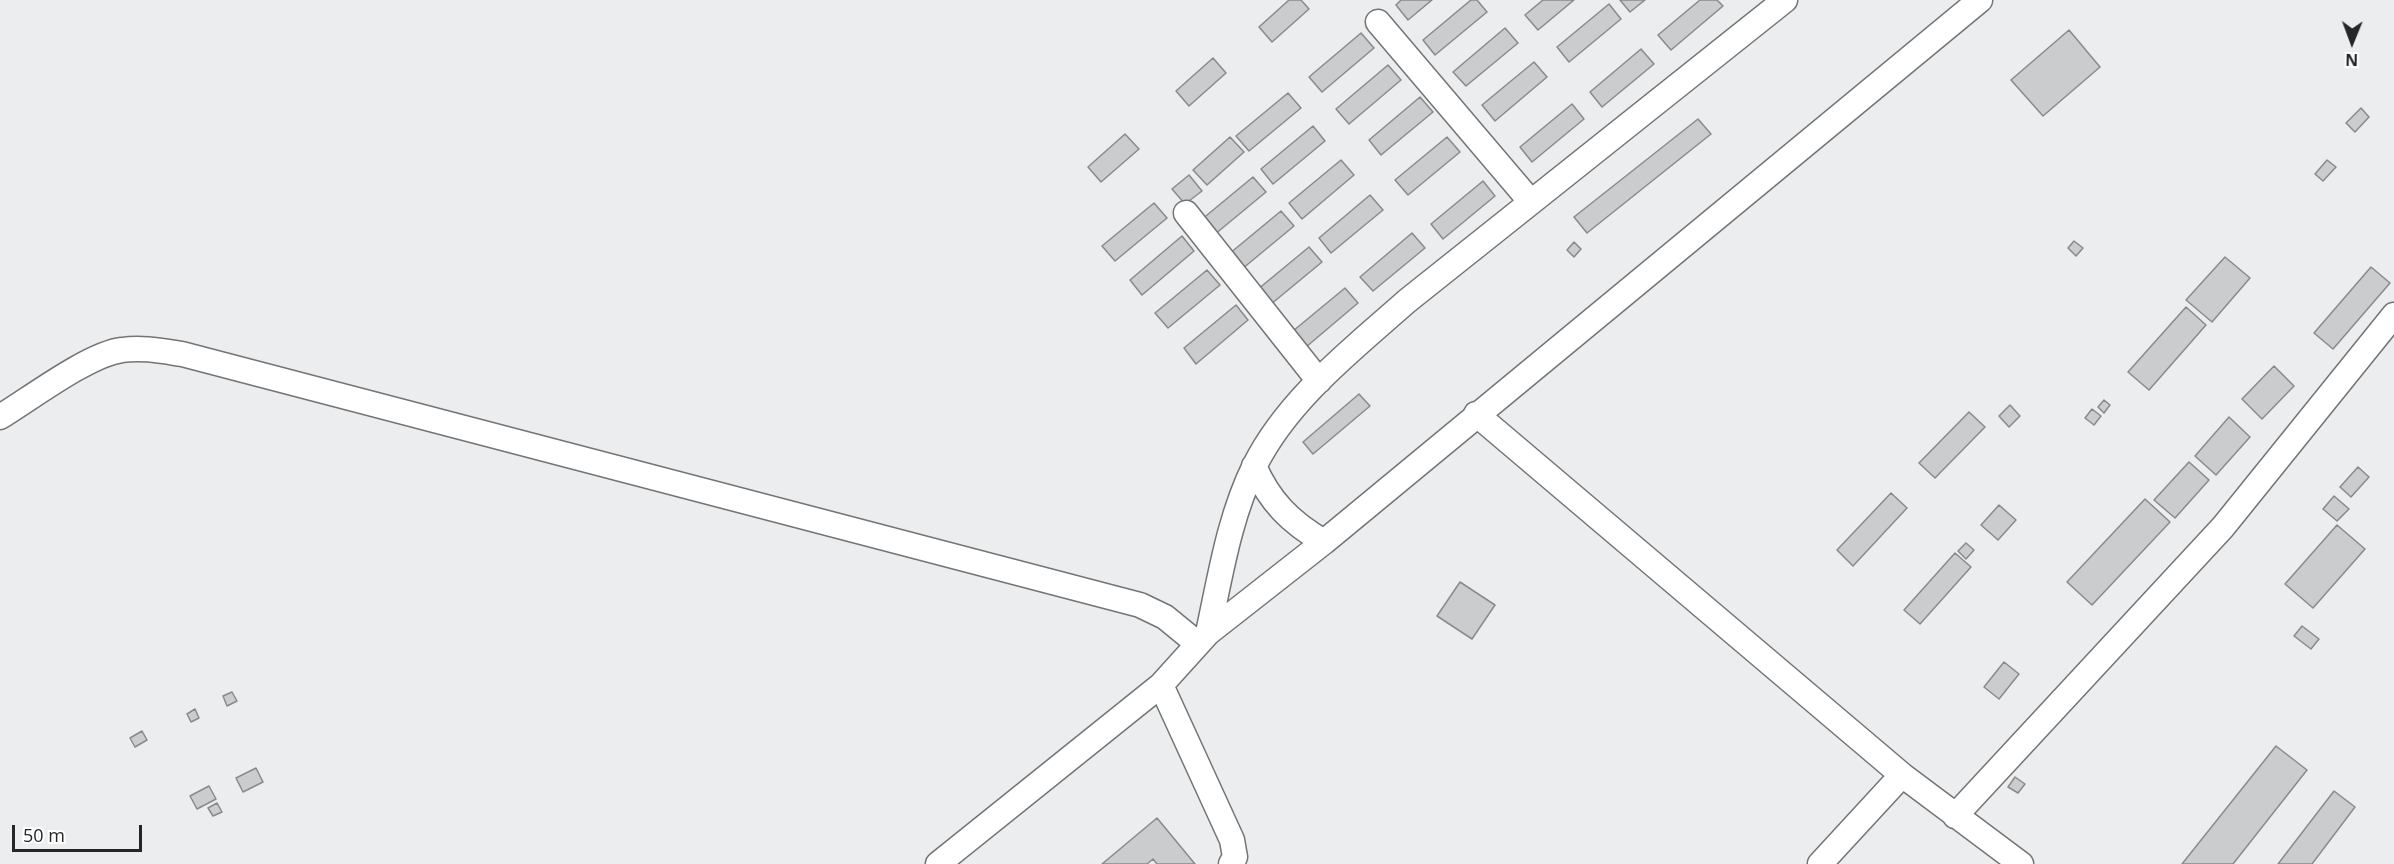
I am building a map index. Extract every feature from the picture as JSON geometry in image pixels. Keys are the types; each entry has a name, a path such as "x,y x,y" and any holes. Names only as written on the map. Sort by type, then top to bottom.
{"street":[{"path":"1203,639 1235,518 1254,466 1270,439 1319,381 1407,301 1785,0"},
{"path":"938,864 1161,685 1203,639 1324,542 1476,414 1980,0"},
{"path":"1378,22 1530,202"},
{"path":"1186,213 1319,381"},
{"path":"1955,816 2223,527 2394,315"},
{"path":"0,417 91,361 119,350 142,349 182,354 1140,605 1203,639"},
{"path":"1476,414 1902,775 2021,864"},
{"path":"1254,466 1268,494 1284,516 1324,542"},
{"path":"1161,685 1232,840 1235,857 1231,864"},
{"path":"1820,864 1902,775"}],"building":[{"path":"1289,0 1301,0 1309,9 1272,42 1259,27"},
{"path":"1401,0 1432,0 1408,20 1396,5"},
{"path":"1471,0 1477,0 1487,12 1435,55 1423,40"},
{"path":"1543,0 1574,0 1538,30 1525,15"},
{"path":"1620,0 1645,0 1630,12"},
{"path":"1700,0 1717,0 1723,6 1671,50 1658,35"},
{"path":"1609,4 1621,19 1569,62 1557,47"},
{"path":"1505,28 1518,43 1466,86 1453,72"},
{"path":"2069,30 2100,67 2043,116 2011,80"},
{"path":"1361,33 1374,48 1322,92 1309,77"},
{"path":"1641,49 1654,64 1602,107 1590,92"},
{"path":"1213,58 1226,73 1189,106 1176,91"},
{"path":"1534,62 1547,77 1495,121 1482,105"},
{"path":"1388,65 1401,80 1349,124 1336,109"},
{"path":"1288,93 1301,108 1249,151 1236,136"},
{"path":"1420,97 1433,112 1381,155 1369,140"},
{"path":"1572,104 1584,119 1532,162 1520,147"},
{"path":"2361,108 2369,117 2355,132 2346,123"},
{"path":"1698,119 1711,134 1587,233 1574,217"},
{"path":"1313,126 1325,141 1273,184 1261,169"},
{"path":"1125,134 1139,149 1101,182 1088,167"},
{"path":"1230,137 1244,152 1207,185 1193,170"},
{"path":"1447,137 1460,152 1408,195 1395,180"},
{"path":"1341,160 1354,175 1302,219 1289,203"},
{"path":"2327,160 2336,167 2323,181 2315,174"},
{"path":"1189,175 1202,191 1185,204 1172,189"},
{"path":"1253,177 1266,192 1214,235 1201,220"},
{"path":"1483,181 1495,196 1443,239 1431,224"},
{"path":"1370,195 1383,210 1331,253 1319,238"},
{"path":"1154,203 1167,218 1115,261 1102,246"},
{"path":"1281,211 1294,226 1242,269 1229,254"},
{"path":"1412,233 1425,248 1373,291 1360,277"},
{"path":"1182,236 1194,251 1142,295 1130,280"},
{"path":"2074,241 2083,248 2076,256 2068,248"},
{"path":"1574,242 1581,249 1574,257 1567,250"},
{"path":"1309,247 1322,262 1270,305 1257,290"},
{"path":"2225,257 2250,278 2212,322 2186,300"},
{"path":"2371,267 2390,283 2333,349 2314,333"},
{"path":"1207,270 1220,285 1168,328 1155,313"},
{"path":"1345,288 1358,303 1306,347 1293,331"},
{"path":"1236,305 1248,320 1196,364 1184,348"},
{"path":"2186,307 2206,325 2149,390 2128,372"},
{"path":"2274,366 2294,386 2262,419 2242,399"},
{"path":"1359,394 1370,406 1313,454 1303,442"},
{"path":"2104,400 2110,405 2104,413 2098,407"},
{"path":"2010,405 2020,416 2009,427 1999,416"},
{"path":"2092,409 2101,416 2094,425 2085,418"},
{"path":"1969,412 1985,427 1935,478 1919,463"},
{"path":"2229,417 2250,437 2216,475 2195,456"},
{"path":"2189,462 2209,480 2175,518 2154,500"},
{"path":"2358,467 2369,477 2351,497 2340,487"},
{"path":"1891,493 1907,508 1853,566 1837,550"},
{"path":"2334,496 2349,509 2337,521 2323,509"},
{"path":"2145,499 2170,522 2092,605 2067,582"},
{"path":"1999,505 2016,520 1998,540 1981,525"},
{"path":"2337,525 2365,549 2313,608 2285,584"},
{"path":"1966,543 1974,550 1966,559 1958,551"},
{"path":"1955,553 1971,567 1920,624 1904,610"},
{"path":"1460,582 1495,605 1472,639 1437,616"},
{"path":"2302,626 2319,639 2311,649 2294,636"},
{"path":"2004,662 2019,674 1999,699 1984,687"},
{"path":"232,692 237,701 227,706 223,696"},
{"path":"195,709 199,718 191,722 187,714"},
{"path":"142,731 147,740 135,747 130,738"},
{"path":"2276,746 2307,770 2233,864 2182,864"},
{"path":"256,768 263,782 243,792 236,778"},
{"path":"2015,777 2025,784 2018,793 2008,787"},
{"path":"209,786 216,799 197,809 190,796"},
{"path":"2334,791 2355,807 2312,864 2278,864"},
{"path":"217,803 222,812 213,816 208,808"},
{"path":"1157,818 1195,864 1157,864 1153,859 1147,864 1102,864"}]}
